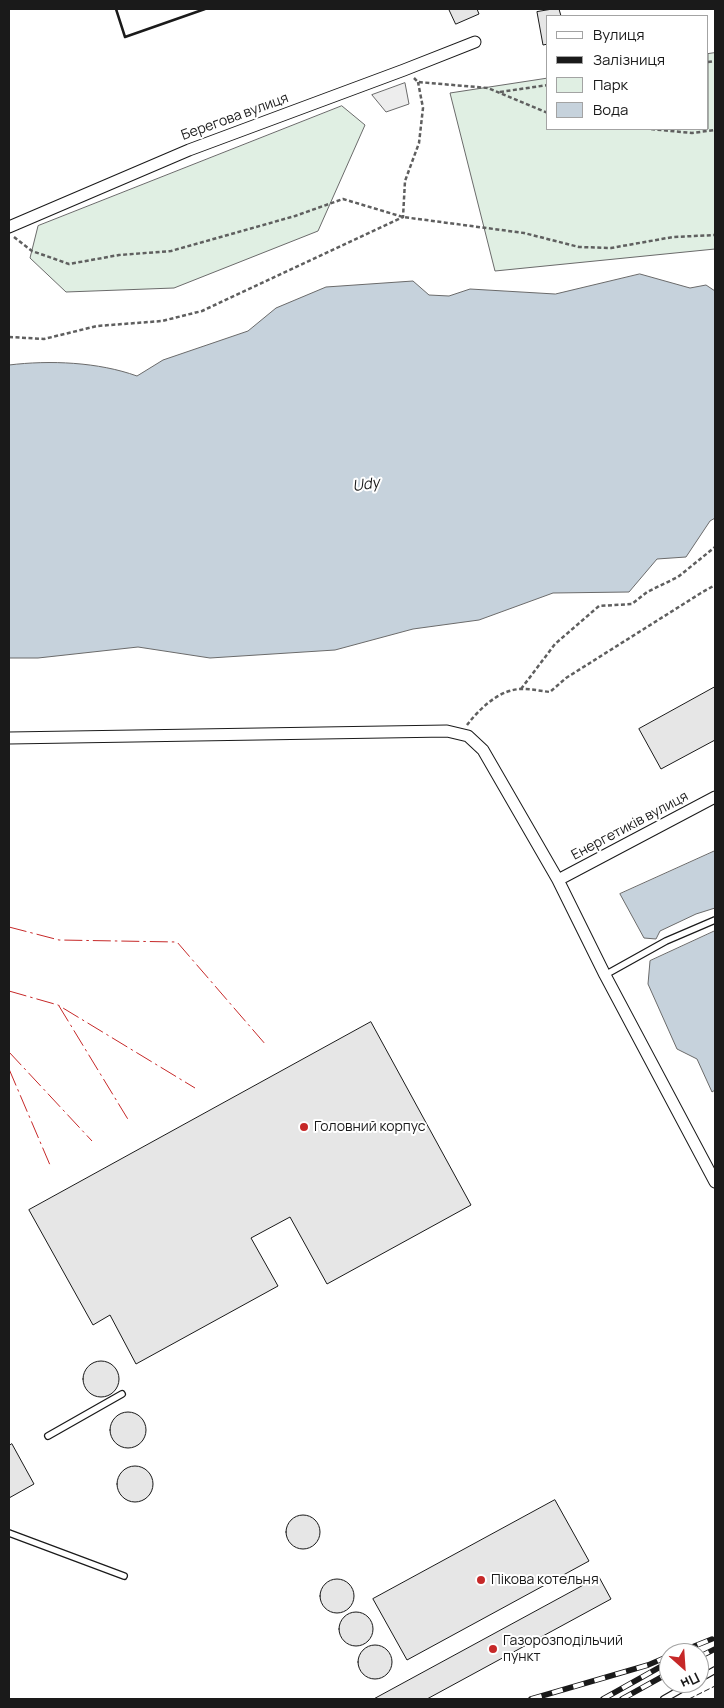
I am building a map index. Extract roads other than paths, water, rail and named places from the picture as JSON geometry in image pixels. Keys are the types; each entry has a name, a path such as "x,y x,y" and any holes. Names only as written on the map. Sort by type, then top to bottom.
{"street":[{"name":"Берегова вулиця","path":"9,226 189,150 475,42"},
{"path":"9,738 446,731 468,736 483,750 558,880 605,974 715,1182"},
{"name":"Енергетиків вулиця","path":"558,880 715,797"}],"lane":[{"path":"605,974 666,941 715,920"},
{"path":"48,1436 122,1394"},
{"path":"9,1534 124,1576"}],"water":[{"name":"Udy","path":"640,274 690,288 706,285 715,291 715,518 710,521 686,557 657,559 629,592 553,593 479,620 413,629 335,650 210,658 138,647 38,658 9,658 9,365 74,363 122,371 137,376 163,360 248,331 276,308 326,287 413,281 429,295 449,296 470,289 555,294"},
{"path":"715,851 715,908 696,914 660,931 656,939 644,938 620,894"},
{"path":"715,931 715,1090 712,1092 697,1059 677,1049 648,984 650,961"}],"railway":[{"path":"702,1643 712,1639"},
{"path":"709,1652 715,1649"},
{"path":"531,1699 659,1660"},
{"path":"603,1699 659,1668"},
{"path":"622,1699 659,1678"}],"place":[{"name":"Головний корпус","path":"304,1127"},
{"name":"Пікова котельня","path":"481,1580"},
{"name":"Газорозподільчий пункт","path":"493,1649"}]}
